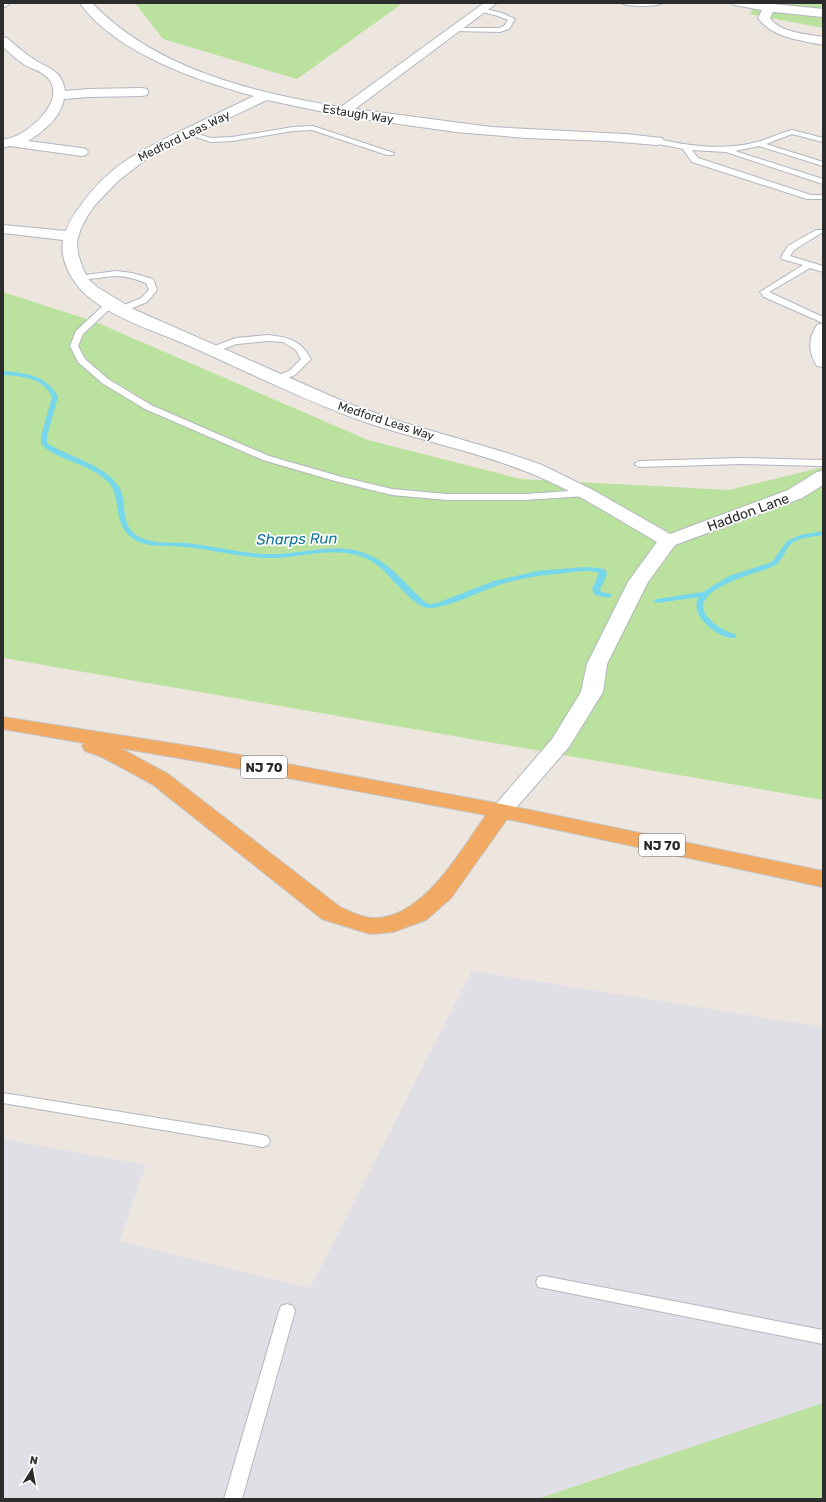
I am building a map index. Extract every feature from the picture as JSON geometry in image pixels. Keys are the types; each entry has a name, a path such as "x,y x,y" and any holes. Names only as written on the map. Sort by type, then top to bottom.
{"highway":[{"name":"NJ 70","path":"3,723 202,755 501,811 823,879"},
{"path":"27,726 110,752 160,779 331,913 370,926 393,924 417,914 443,892 501,811"}],"street":[{"name":"Estaugh Way","path":"86,3 118,34 148,52 214,80 265,96 342,112 487,131 657,141"},
{"path":"738,3 769,8 823,13"},
{"path":"342,112 486,6"},
{"path":"769,8 764,18 769,25 785,32 823,41"},
{"path":"3,41 31,63 48,72 56,81 58,96 54,109 40,126 24,137 6,143"},
{"path":"58,96 88,93 142,92"},
{"name":"Medford Leas Way","path":"265,96 188,132 134,161 98,193 82,213 71,236 70,253 76,272 90,289 117,306 277,380 362,415 393,426 490,452 536,469 585,493 668,541"},
{"path":"6,143 80,152"},
{"path":"3,229 71,236"},
{"path":"823,328 819,335 823,362"},
{"name":"Haddon Lane","path":"668,541 686,533 774,504 795,494 823,476"},
{"path":"501,811 561,742 592,692 597,664 638,582 668,541"}],"lane":[{"path":"624,3 660,3"},
{"path":"455,30 503,30 509,25 512,19 486,6"},
{"path":"188,132 211,140 232,139 293,129 313,128 390,153"},
{"path":"727,150 759,144 792,132 823,140"},
{"path":"657,141 686,147 727,150 823,182"},
{"path":"759,144 823,164"},
{"path":"686,147 694,160 810,197 823,197"},
{"path":"819,232 791,248 785,257 823,269"},
{"path":"809,265 764,292 767,295 823,320"},
{"path":"81,278 105,273 135,275 150,281 153,290 144,300 117,306 79,333 74,346 81,360 105,382 148,407 266,458 339,480 392,492 447,497 525,497 585,493"},
{"path":"212,350 236,341 268,338 285,340 300,348 306,359 292,374 277,380"},
{"path":"639,464 742,461 823,463"},
{"path":"3,1098 263,1141"},
{"path":"544,1282 823,1337"},
{"path":"233,1499 287,1311"}],"shaded area":[{"path":"472,971 823,1027 823,1403 537,1499 3,1499 3,1139 146,1165 120,1241 310,1288"}],"green space":[{"path":"135,3 403,3 297,79 163,39"},
{"path":"756,3 823,3 823,28 750,14"},
{"path":"3,292 93,321 368,440 521,479 729,490 823,467 823,800 3,658"},
{"path":"823,1403 823,1499 537,1499"}],"waterway":[{"name":"Sharps Run","path":"3,373 18,374 34,378 41,381 52,390 55,397 44,436 44,444 61,454 93,468 110,480 117,490 124,523 132,535 140,540 157,544 185,545 264,556 335,550 358,553 376,561 396,578 421,603 427,606 438,605 497,583 537,573 585,569 599,570 603,572 596,589 598,593 608,596"},
{"name":"Sharps Run","path":"705,594 732,578 774,563 789,542 802,536 823,533"},
{"name":"Sharps Run","path":"657,601 705,594"},
{"path":"705,594 699,603 699,609 702,614 716,628 727,635 732,636"}]}
